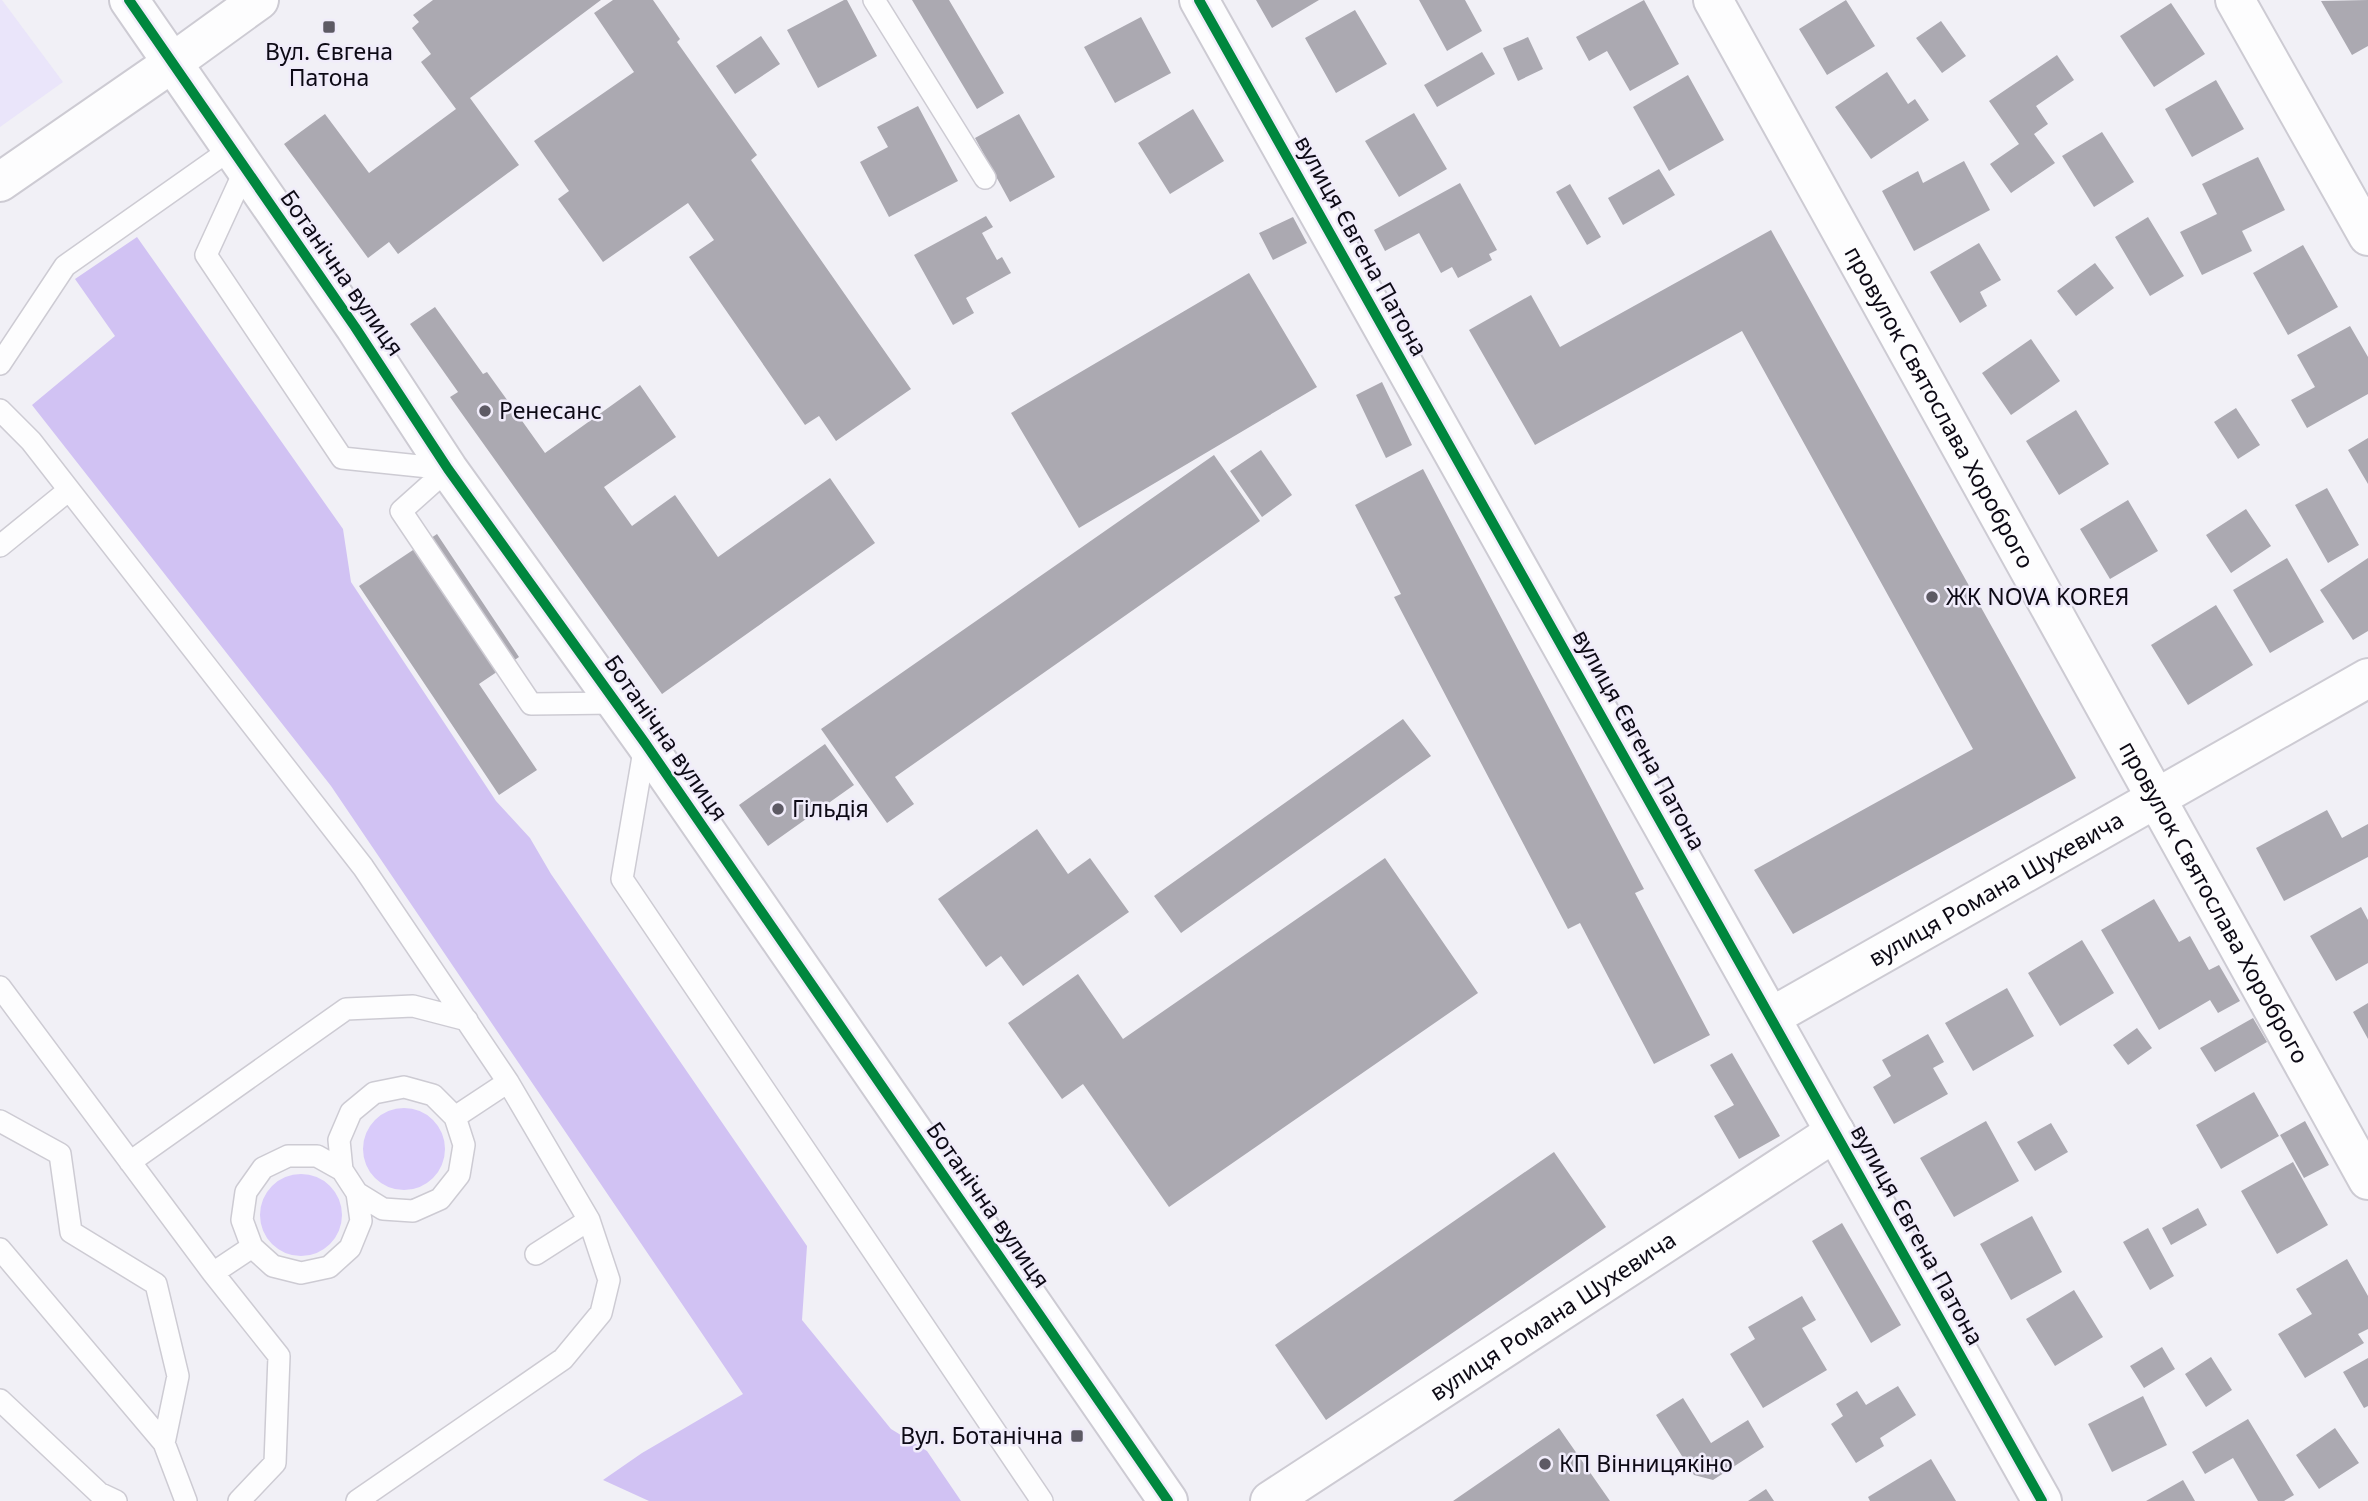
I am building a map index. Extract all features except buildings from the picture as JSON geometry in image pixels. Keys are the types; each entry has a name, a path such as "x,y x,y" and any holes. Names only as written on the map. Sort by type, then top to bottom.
{"street":[{"name":"Ботанічна вулиця","path":"129,0 355,327 448,469 645,743 1168,1501"},
{"path":"0,182 259,0"},
{"name":"вулиця Євгена Патона","path":"1199,0 2042,1501"},
{"name":"провулок Святослава Хороброго","path":"1713,0 2368,1180"},
{"path":"2235,0 2368,236"},
{"name":"вулиця Романа Шухевича","path":"1771,1017 2368,678"},
{"name":"вулиця Романа Шухевича","path":"1270,1501 1835,1132"}],"lane":[{"path":"874,0 985,178"},
{"path":"0,364 65,267 238,160"},
{"path":"238,160 206,255 342,458 448,469"},
{"path":"0,410 30,440 363,867 508,1082 589,1220 609,1280 601,1313 564,1359 358,1501"},
{"path":"448,469 401,511 531,704 617,704"},
{"path":"0,545 69,490"},
{"path":"645,743 622,878 1042,1501"},
{"path":"0,987 213,1273 279,1356 275,1463 239,1501"},
{"path":"130,1162 346,1009 413,1006 467,1020"},
{"path":"455,1116 508,1082"},
{"path":"342,1170 317,1156 288,1156 263,1168 247,1192 242,1220 252,1247 273,1266 301,1273 329,1267 350,1248 361,1221 357,1193 342,1170 339,1140 351,1112 374,1093 404,1087 433,1095 455,1116 464,1145 459,1175 440,1199 413,1211 383,1209 357,1193"},
{"path":"0,1121 60,1154 71,1232 156,1284 178,1376 164,1443"},
{"path":"536,1254 589,1220"},
{"path":"213,1273 252,1247"},
{"path":"0,1250 164,1443 186,1501"},
{"path":"0,1400 99,1493 116,1501"}],"shaded area":[{"path":"0,0 63,82 0,127"},
{"path":"137,237 343,529 351,582 496,801 530,838 551,874 807,1246 802,1320 891,1429 927,1451 961,1501 649,1501 603,1480 642,1453 743,1394 331,786 32,405 115,336 75,279"},
{"path":"404,1108 420,1111 433,1120 442,1133 445,1149 442,1165 433,1178 420,1187 404,1190 388,1187 375,1178 366,1165 363,1149 366,1133 375,1120 388,1111"},
{"path":"301,1174 317,1177 330,1186 339,1199 342,1215 339,1231 330,1244 317,1253 301,1256 285,1253 272,1244 263,1231 260,1215 263,1199 272,1186 285,1177"}],"cycle path":[{"path":"129,0 355,327 448,469 645,743 1168,1501"},
{"path":"1199,0 2042,1501"}],"place":[{"name":"Вул. Євгена Патона","path":"329,27"},
{"name":"Ренесанс","path":"485,411"},
{"name":"ЖК NOVA KOREЯ","path":"1932,597"},
{"name":"Гільдія","path":"778,809"},
{"name":"Вул. Ботанічна","path":"1077,1436"},
{"name":"КП Вінницякіно","path":"1545,1464"}]}
